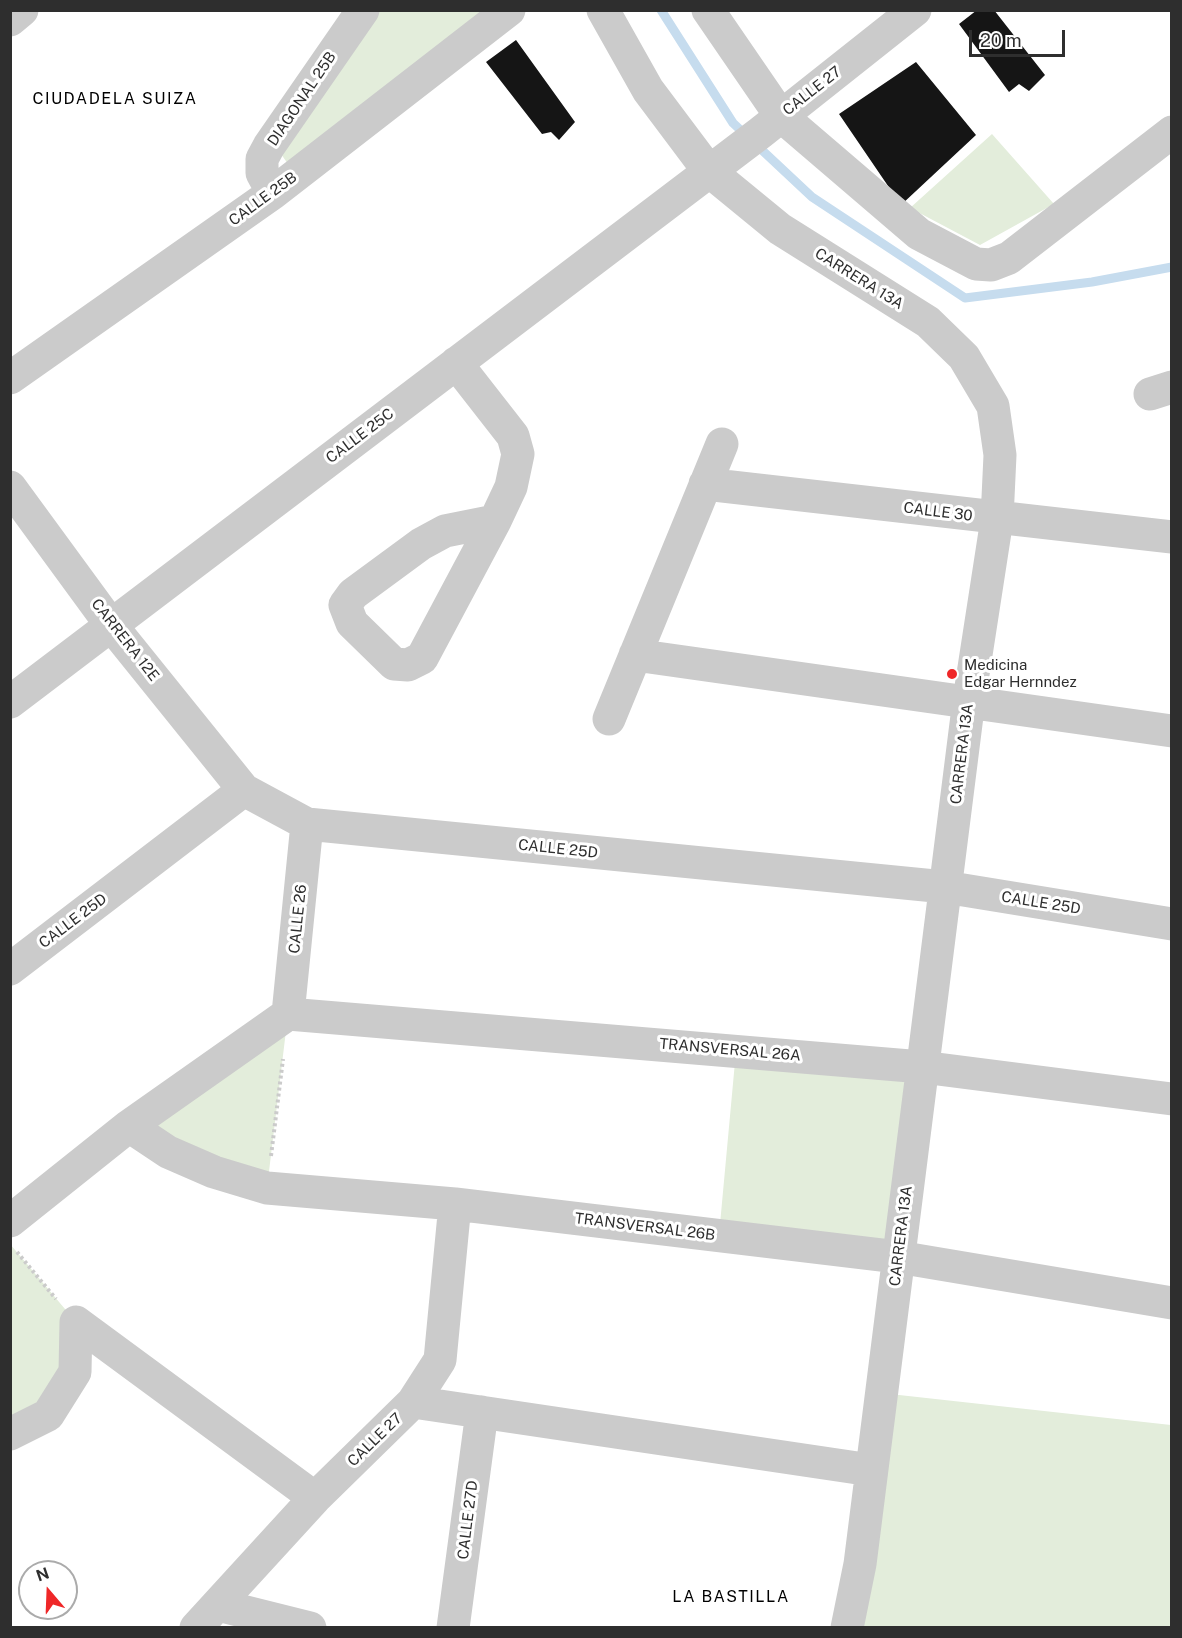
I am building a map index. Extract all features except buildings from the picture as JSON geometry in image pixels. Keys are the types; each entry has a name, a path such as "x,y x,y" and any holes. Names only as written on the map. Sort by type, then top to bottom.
{"street":[{"path":"10,20 22,10"},
{"name":"DIAGONAL 25B","path":"273,193 262,173 262,159 363,10"},
{"name":"CALLE 25B","path":"10,378 273,193 509,10"},
{"name":"CARRERA 13A","path":"603,10 648,90 780,230 928,322 964,357 993,406 1000,455 997,519 969,700 860,1564 846,1628"},
{"path":"708,10 770,124 919,234 976,264 992,265 1009,258 1172,132"},
{"name":"CALLE 27","path":"718,162 915,10"},
{"name":"CALLE 25C","path":"10,702 718,162"},
{"path":"456,363 513,436 518,454 511,487 495,521 422,658 408,665 394,664 351,623 345,605 353,594 421,544 445,531 495,521"},
{"path":"609,719 722,444"},
{"name":"CALLE 30","path":"705,484 997,519 1172,537"},
{"name":"CARRERA 12E","path":"10,487 111,625 244,790"},
{"path":"635,655 969,700 1172,731"},
{"name":"CALLE 25D","path":"10,969 244,790 307,824 945,887 1172,924"},
{"name":"CALLE 26","path":"288,1014 307,824"},
{"path":"10,1221 129,1126 288,1014"},
{"name":"TRANSVERSAL 26A","path":"288,1014 922,1067 1172,1099"},
{"name":"TRANSVERSAL 26B","path":"129,1126 168,1152 214,1172 267,1188 455,1204 898,1257 1172,1303"},
{"name":"CALLE 27","path":"207,1616 315,1498 413,1402 440,1360 455,1204"},
{"path":"10,1434 48,1415 75,1372 76,1322"},
{"path":"76,1322 315,1498"},
{"path":"413,1402 871,1470"},
{"name":"CALLE 27D","path":"453,1628 482,1412"},
{"path":"207,1616 310,1628"}],"path":[{"path":"267,1188 288,1014"},
{"path":"10,1244 76,1322"}],"green space":[{"path":"367,11 507,11 293,171 276,147"},
{"path":"992,134 1054,204 980,245 910,208"},
{"path":"288,1014 267,1188 129,1126"},
{"path":"736,1051 922,1067 898,1257 719,1235"},
{"path":"10,1244 76,1322 75,1372 10,1434"},
{"path":"881,1393 1171,1425 1171,1627 843,1628"}],"waterway":[{"path":"661,10 733,123 812,197 965,298 1092,282 1172,267"}],"place":[{"name":"Medicina Edgar Hernndez","path":"952,674"}],"district":[{"name":"CIUDADELA SUIZA","path":"115,99"},
{"name":"LA BASTILLA","path":"731,1597"}]}
